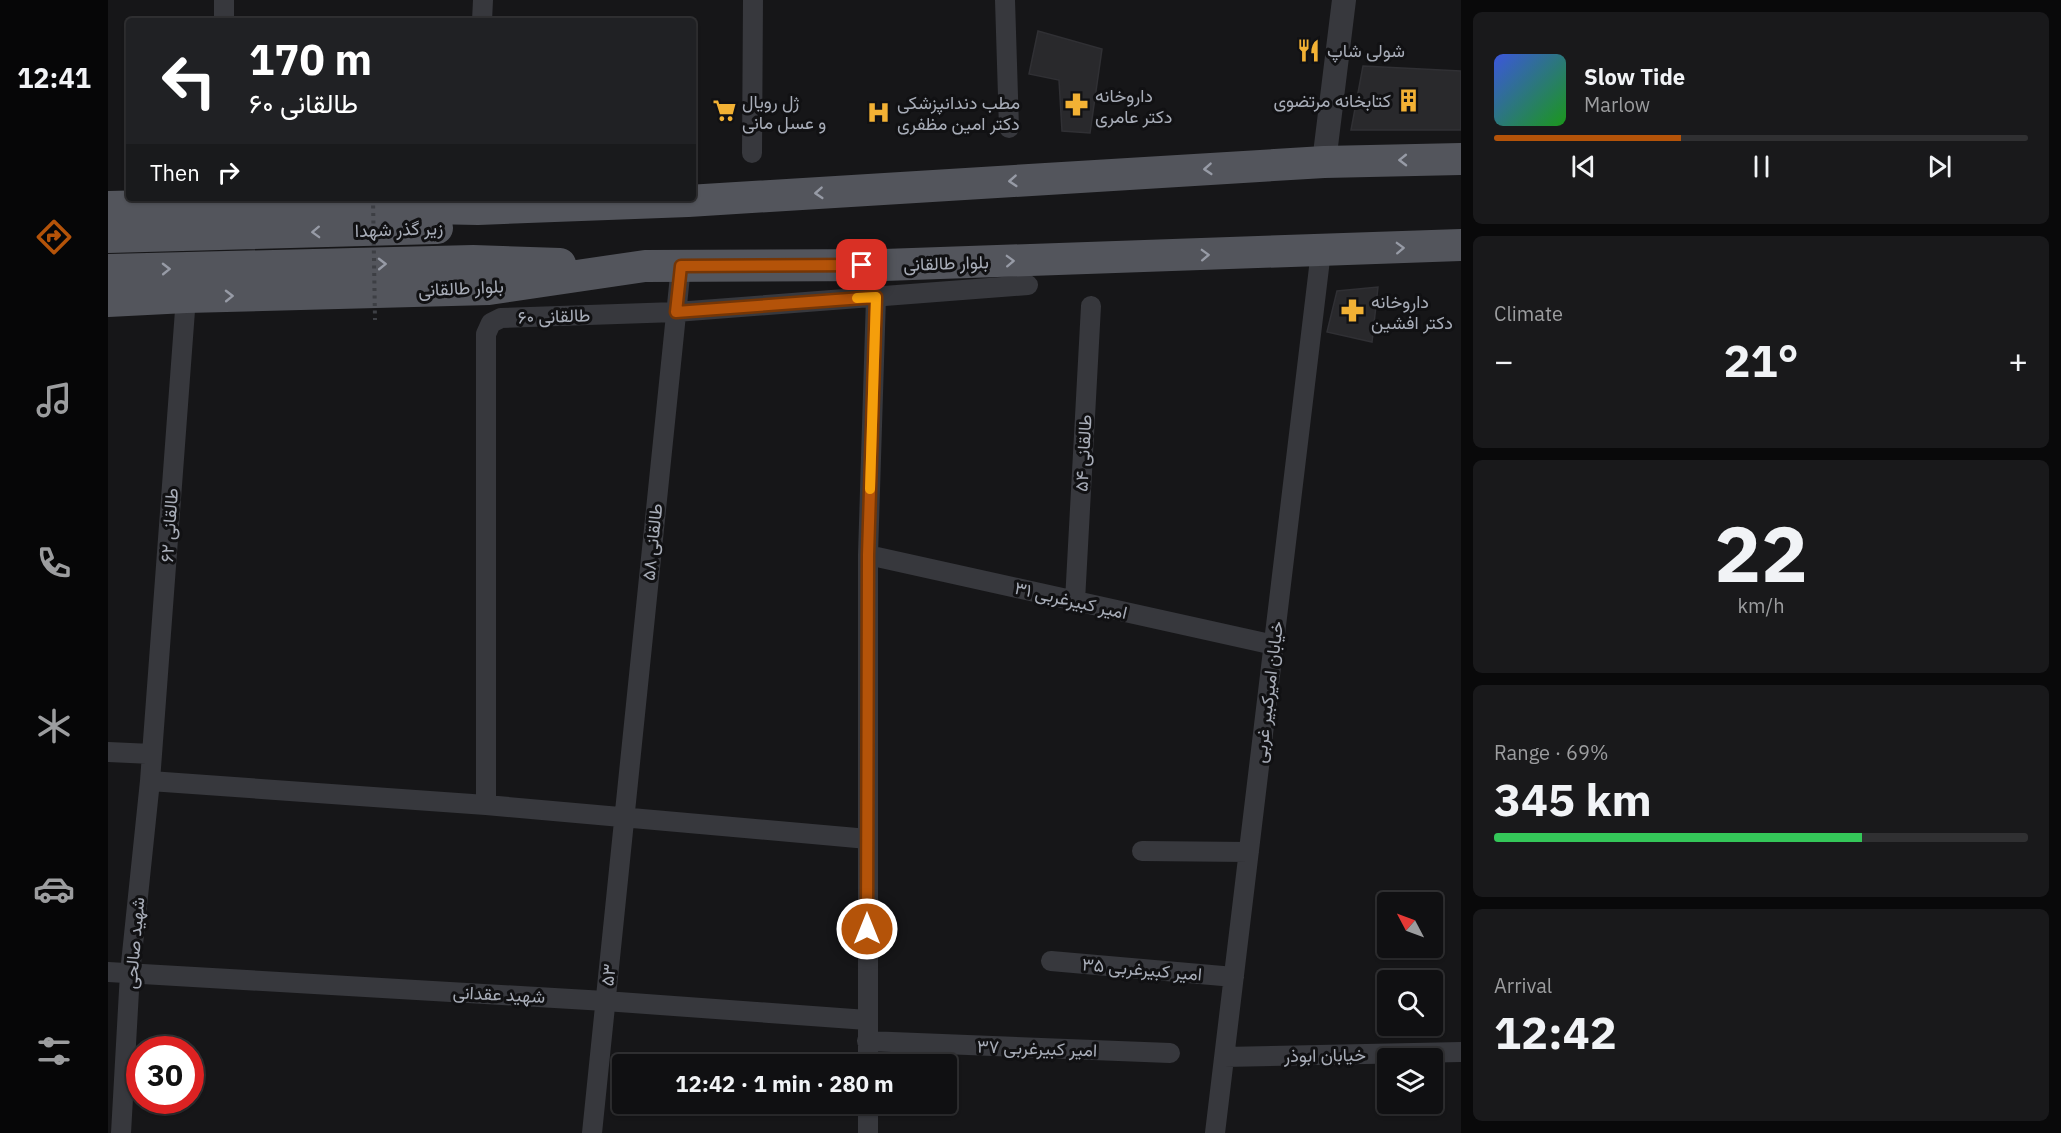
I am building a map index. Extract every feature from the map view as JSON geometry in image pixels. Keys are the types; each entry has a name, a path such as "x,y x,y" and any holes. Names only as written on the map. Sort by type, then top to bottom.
{"main road":[{"path":"696,201 1324,162 1461,159"},
{"path":"108,207 688,201"},
{"name":"زیر گذر شهدا","path":"108,237 471,227 688,201"},
{"name":"بلوار طالقانی","path":"108,301 489,289 645,266 884,265 1461,245"},
{"name":"زیر گذر شهدا","path":"108,270 473,261 645,266"}],"street":[{"path":"224,0 224,18"},
{"path":"482,18 483,0"},
{"path":"752,153 753,0"},
{"path":"1005,0 1009,128"},
{"path":"1324,162 1344,0"},
{"name":"خیابان امیرکبیر غربی","path":"1215,1133 1321,251"},
{"name":"طالقانی ۵۸","path":"624,818 681,266"},
{"name":"طالقانی ۶۰","path":"486,805 486,334 491,324 501,318 676,312 1028,285"},
{"name":"طالقانی ۶۲","path":"152,754 186,297"},
{"path":"868,1054 868,555 876,297"},
{"name":"طالقانی ۵۴","path":"1075,601 1091,306"},
{"name":"امیر کبیرغربی ۳۱","path":"868,555 1274,645"},
{"path":"108,752 152,754"},
{"name":"شهید صالحی","path":"121,1133 130,973 152,754"},
{"path":"150,781 486,805 868,839"},
{"name":"۵۳","path":"592,1133 624,818"},
{"path":"1142,851 1249,852"},
{"name":"امیر کبیرغربی ۳۵","path":"1051,962 1234,977"},
{"name":"شهید عقدانی","path":"108,972 605,1001 867,1020"},
{"name":"امیر کبیرغربی ۳۷","path":"867,1041 1170,1053"},
{"name":"خیابان ابوذر","path":"1224,1057 1461,1052"},
{"path":"868,1114 868,1133"}],"path":[{"path":"374,201 375,320"}],"building":[{"name":"داروخانه دکتر عامری","path":"1038,31 1102,49 1090,133 1062,131 1059,80 1029,74"},
{"name":"کتابخانه مرتضوی","path":"1363,66 1461,71 1461,130 1351,130"},
{"name":"داروخانه دکتر افشین","path":"1378,287 1372,342 1327,332 1337,291"}],"slow traffic":[{"path":"857,298 876,297 870,489"}],"place":[{"name":"شولی شاپ","path":"1309,50"},
{"name":"کتابخانه مرتضوی","path":"1409,100"},
{"name":"داروخانه دکتر عامری","path":"1077,105"},
{"name":"ژل رویال و عسل مانی","path":"724,111"},
{"name":"مطب دندانپزشکی دکتر امین مظفری","path":"879,112"},
{"name":"داروخانه دکتر افشین","path":"1353,311"}],"route":[{"path":"862,265 681,266 676,312 876,297 868,555 867,929"}]}
